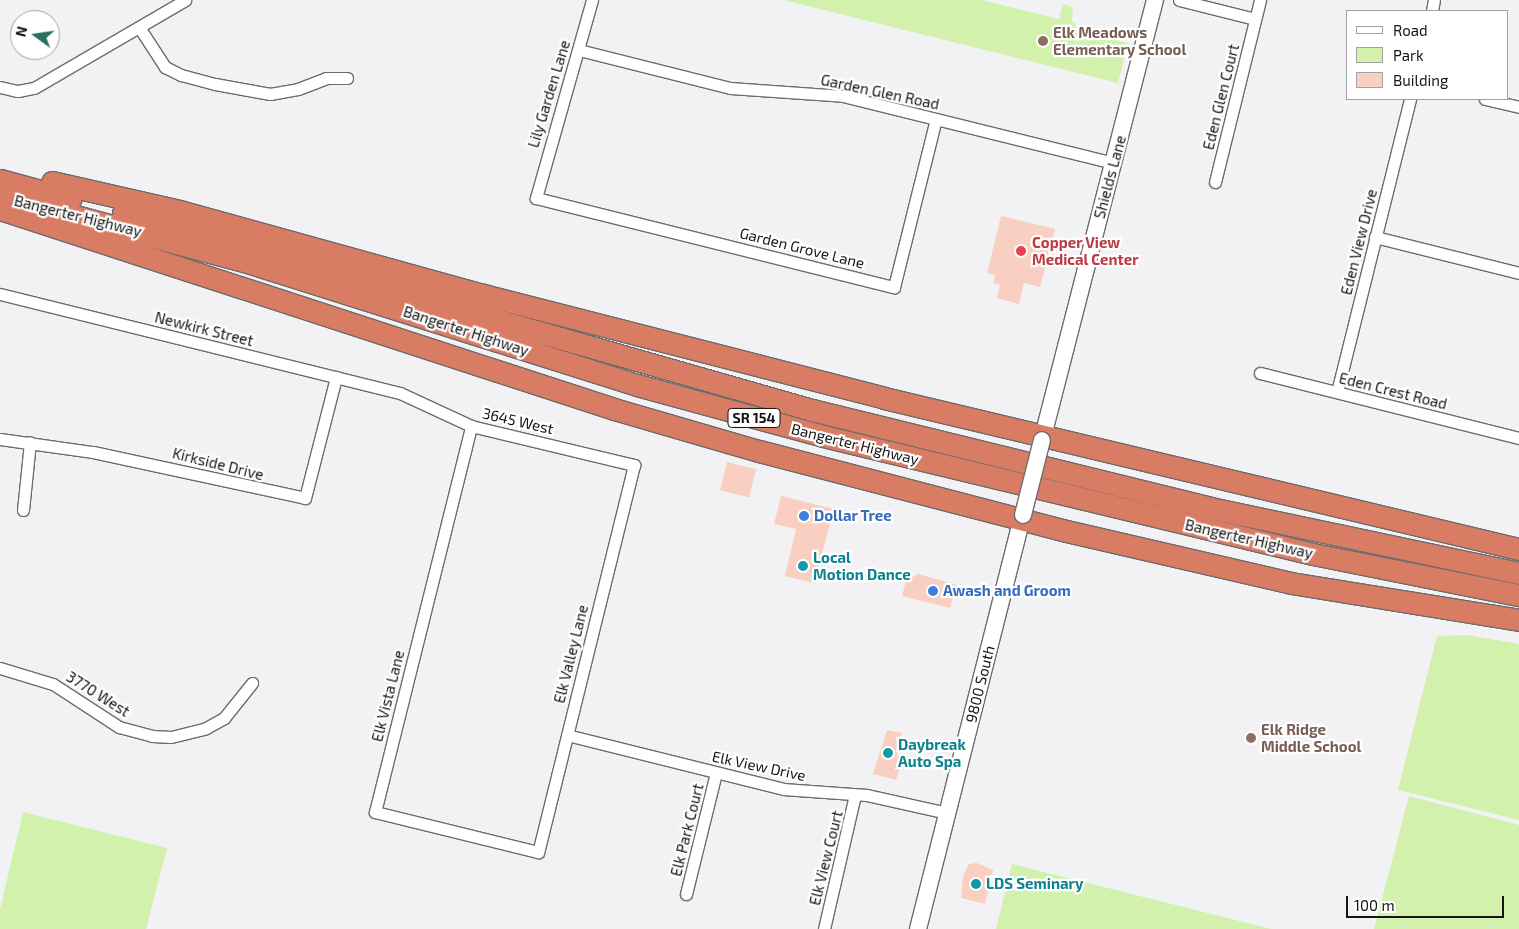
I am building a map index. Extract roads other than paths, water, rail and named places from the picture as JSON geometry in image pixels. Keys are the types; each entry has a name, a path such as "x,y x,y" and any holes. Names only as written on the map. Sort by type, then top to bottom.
{"highway":[{"path":"0,172 180,210 480,294 1043,438 1519,550"},
{"name":"Bangerter Highway","path":"0,180 242,244 757,396 1210,508 1519,573"},
{"name":"Bangerter Highway","path":"0,197 247,262 629,382 814,434 1312,554 1519,595"},
{"path":"0,209 632,415 1022,517 1335,592 1519,620"}],"main road":[{"name":"Shields Lane","path":"1043,438 1156,0"},
{"name":"9800 South","path":"918,929 1043,438"}],"street":[{"path":"0,88 18,91 34,88 185,0"},
{"name":"Lily Garden Lane","path":"536,198 592,0"},
{"path":"1179,0 1255,19"},
{"name":"Eden Glen Court","path":"1215,182 1260,0"},
{"path":"139,27 156,57 170,70 224,86 270,94 298,89 326,78 347,78"},
{"name":"Garden Glen Road","path":"579,50 730,88 827,94 1114,163"},
{"name":"Eden View Drive","path":"1337,392 1410,100"},
{"path":"1489,100 1519,107"},
{"name":"Garden Grove Lane","path":"536,198 894,287 936,119"},
{"path":"1376,237 1519,273"},
{"name":"Newkirk Street","path":"0,294 400,393"},
{"name":"Eden Crest Road","path":"1260,373 1519,438"},
{"name":"Kirkside Drive","path":"0,439 30,442 148,462 305,498 336,377"},
{"name":"3645 West","path":"400,393 471,426 634,465"},
{"name":"Elk Vista Lane","path":"471,426 375,812 538,852"},
{"path":"23,510 30,442"},
{"name":"Elk Valley Lane","path":"538,852 634,465"},
{"name":"3770 West","path":"0,668 53,684 119,727 162,737 189,734 224,718 252,683"},
{"name":"Elk View Drive","path":"567,735 716,773 801,792 855,795 947,812"},
{"name":"Elk Park Court","path":"686,894 716,773"},
{"name":"Elk View Court","path":"824,929 855,795"}],"place":[{"name":"Elk Meadows Elementary School","path":"1043,41"},
{"name":"Copper View Medical Center","path":"1021,251"},
{"name":"Dollar Tree","path":"804,516"},
{"name":"Local Motion Dance","path":"803,566"},
{"name":"Awash and Groom","path":"933,591"},
{"name":"Elk Ridge Middle School","path":"1251,738"},
{"name":"Daybreak Auto Spa","path":"888,753"},
{"name":"LDS Seminary","path":"976,884"}]}
